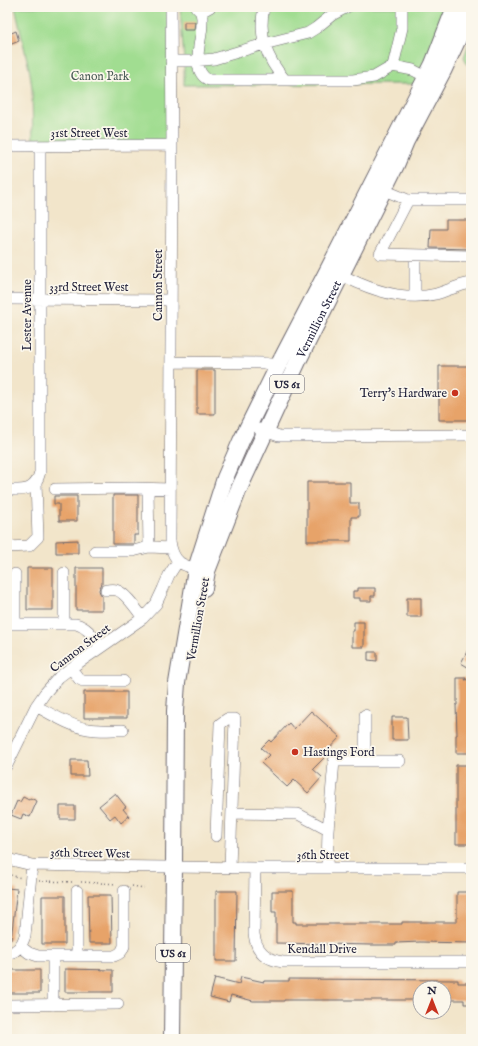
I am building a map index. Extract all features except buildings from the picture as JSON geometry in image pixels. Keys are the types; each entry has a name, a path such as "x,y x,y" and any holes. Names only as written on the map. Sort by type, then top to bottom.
{"highway":[{"name":"Vermillion Street","path":"174,867 175,785 201,570 225,478 241,441 278,366 384,190 432,80 433,64 455,7"},
{"name":"Vermillion Street","path":"201,570 299,359 335,272 432,80 444,69 471,7"},
{"name":"US 61","path":"172,1039 174,867"}],"street":[{"name":"Cannon Street","path":"7,765 36,706 46,693 59,678 71,668 144,618 156,604 164,590 169,575 178,561 173,554 170,541 172,145 171,7"},
{"path":"264,7 262,15 262,36 264,44 271,62 285,80"},
{"path":"171,61 198,61 214,59 308,33 332,15 347,7"},
{"path":"202,9 202,26 198,61 202,75 205,79 353,80 374,77 393,66 402,28 402,7"},
{"path":"393,66 413,70 432,80"},
{"name":"31st Street West","path":"7,146 172,145"},
{"name":"Lester Avenue","path":"7,547 29,546 38,537 36,484 40,472 40,146"},
{"path":"384,190 408,200 471,200"},
{"path":"408,200 380,254 471,256"},
{"path":"415,255 415,296"},
{"path":"335,272 375,290 398,295 415,296 435,294 471,283"},
{"name":"33rd Street West","path":"7,299 171,300"},
{"path":"171,362 264,363 278,366"},
{"path":"250,425 279,436 471,435"},
{"path":"7,490 23,490 31,488 36,484"},
{"path":"148,488 149,547"},
{"path":"55,489 170,489"},
{"path":"95,551 133,551 149,547 171,548"},
{"path":"178,561 184,565 201,570"},
{"path":"64,573 64,624"},
{"path":"15,574 11,624 82,625 101,647"},
{"path":"106,590 115,590 120,592 144,618"},
{"path":"71,668 79,679 83,681 123,681"},
{"path":"36,706 74,726 89,730 122,730"},
{"path":"365,714 365,761"},
{"path":"216,836 220,724 226,719 235,719 230,868"},
{"path":"327,868 328,830 334,762 400,761"},
{"path":"232,813 298,814 328,830"},
{"name":"36th Street West","path":"7,859 32,865 174,867"},
{"path":"7,953 17,950 22,944 25,936 32,865"},
{"name":"36th Street","path":"174,867 471,868"},
{"name":"Kendall Drive","path":"255,868 255,941 263,954 268,958 276,961 291,962 471,962"},
{"path":"77,891 77,956"},
{"path":"20,946 38,956 114,956 119,954 124,946 124,891"},
{"path":"52,956 53,1005"},
{"path":"7,1005 118,1004"}],"green space":[{"name":"Canon Park","path":"15,7 171,7 172,145 33,146 32,88"},
{"path":"180,7 447,7 415,84 184,85 184,61"},
{"path":"471,37 471,71 464,57"}],"place":[{"name":"Terry's Hardware","path":"455,393"},
{"name":"Hastings Ford","path":"295,752"}]}
